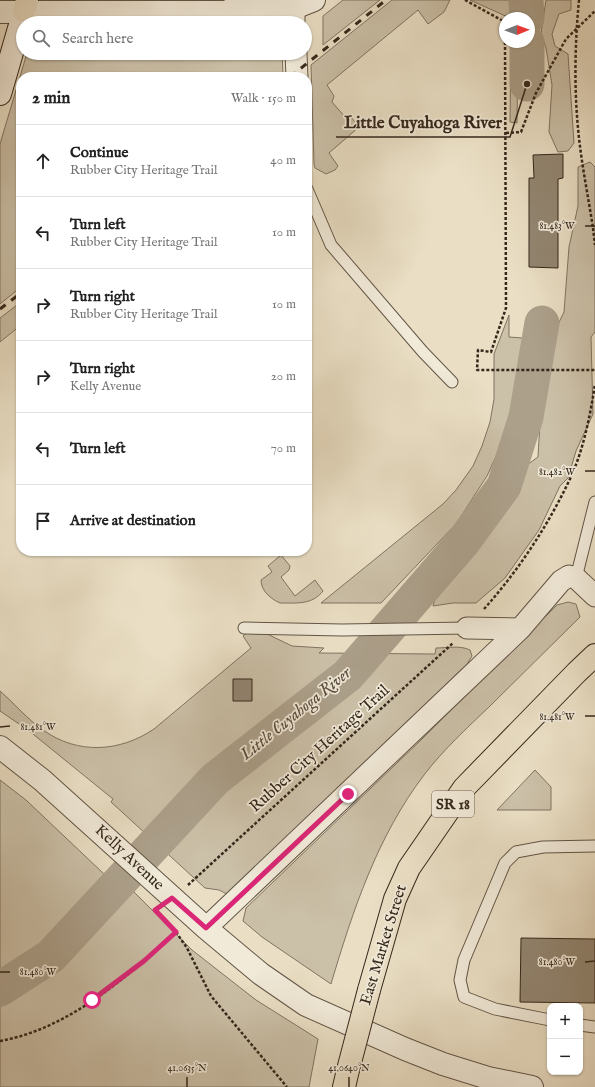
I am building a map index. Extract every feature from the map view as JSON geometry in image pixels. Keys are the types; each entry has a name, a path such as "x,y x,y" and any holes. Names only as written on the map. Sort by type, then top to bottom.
{"main road":[{"name":"East Market Street","path":"346,1078 395,899 409,868 464,788 595,655"}],"street":[{"path":"0,12 26,6 225,11 294,10 314,0"},
{"path":"23,16 26,6"},
{"path":"0,94 16,40"},
{"path":"296,60 297,72"},
{"path":"206,928 520,630 561,581 569,576 576,578 595,596"},
{"path":"467,628 520,630"},
{"name":"Kelly Avenue","path":"0,747 42,780 206,928 261,974 306,1004 405,1049 458,1069 532,1087"}],"lane":[{"path":"312,200 331,244 423,352 452,382"},
{"path":"576,578 595,502"},
{"path":"244,628 342,630 467,628"},
{"path":"547,1019 495,1009 464,997 460,980 464,960 505,863 516,852 543,847 595,846"},
{"path":"583,1025 595,1027"}],"path":[{"path":"465,0 499,19"},
{"path":"579,0 576,28 578,129 595,245"},
{"path":"506,133 521,132 536,93 566,39 595,11"},
{"path":"505,48 506,308 492,352 478,350 477,370 595,370"},
{"name":"Rubber City Heritage Trail","path":"170,896 208,868 448,648 467,628 530,551 569,481 582,444 595,384"},
{"path":"165,921 176,932 187,948 211,996 287,1087"},
{"path":"0,1041 44,1029 92,1000 144,961 176,932"}],"shaded area":[{"path":"343,0 380,0 323,45 323,16"},
{"path":"392,0 450,0 444,12 428,24 418,10 327,85 334,96 332,102 345,117 351,117 359,127 329,153 338,166 335,170 326,174 315,168 314,164 311,65"},
{"path":"470,0 519,0 519,12 499,13"},
{"path":"546,0 571,0 571,10 559,14 552,34 555,46 568,54 574,143 568,151 558,152 549,132 552,85 546,48 541,33"},
{"path":"511,48 518,48 517,123 510,122"},
{"path":"25,60 282,60 283,72 21,72"},
{"path":"16,90 16,291 0,304 0,144"},
{"path":"590,162 595,167 595,332 591,337 593,414 576,451 568,478 560,486 539,530 505,578 476,603 453,603 433,606 440,582 454,564 482,538 505,507 520,470 538,457 541,405 548,375 550,341 564,312 569,247 578,206 578,167"},
{"path":"16,306 16,329 0,342 0,318"},
{"path":"509,315 509,337 523,338 507,432 487,476 456,524 381,603 321,603 443,504 456,490 473,466 490,422 494,399 494,354"},
{"path":"282,556 290,566 289,570 281,577 295,596 315,580 323,591 319,596 309,601 280,603 267,594 261,584 261,580 272,572 268,566"},
{"path":"568,602 576,604 580,617 447,748 431,766 407,799 393,823 368,875 348,929 331,984 262,937 243,921 246,908 420,741 557,605"},
{"path":"248,632 263,632 292,646 324,648 319,653 435,654 436,648 457,647 470,650 472,656 467,664 227,894 219,890 205,888 111,802 113,799 28,730 0,711 0,691 32,721 56,738 70,744 85,747 99,748 113,746 141,737 154,729 251,648 243,636"},
{"path":"535,770 551,787 551,810 497,810"},
{"path":"0,780 26,800 104,874 110,882 69,929 46,952 23,969 0,978"},
{"path":"130,888 192,950 256,1000 318,1039 309,1087 0,1087 0,1004 56,966 77,949 105,922"}],"building":[{"path":"563,154 563,178 558,179 558,268 529,267 529,178 534,178 533,155"},
{"path":"233,679 252,679 252,701 233,701"},
{"path":"521,938 595,939 595,1003 520,1002"}],"waterway":[{"name":"Little Cuyahoga River","path":"526,0 527,12"},
{"name":"Little Cuyahoga River","path":"527,48 527,84"},
{"name":"Little Cuyahoga River","path":"0,989 51,956 215,779 348,675 463,542 504,486 526,417 542,323"}],"railway":[{"path":"312,59 386,0"},
{"path":"296,72 311,60"},
{"path":"0,309 16,297"}],"place":[{"name":"Little Cuyahoga River","path":"527,84"}],"route":[{"path":"92,1000 144,961 176,932 155,910 172,898 206,928 348,794"}]}
